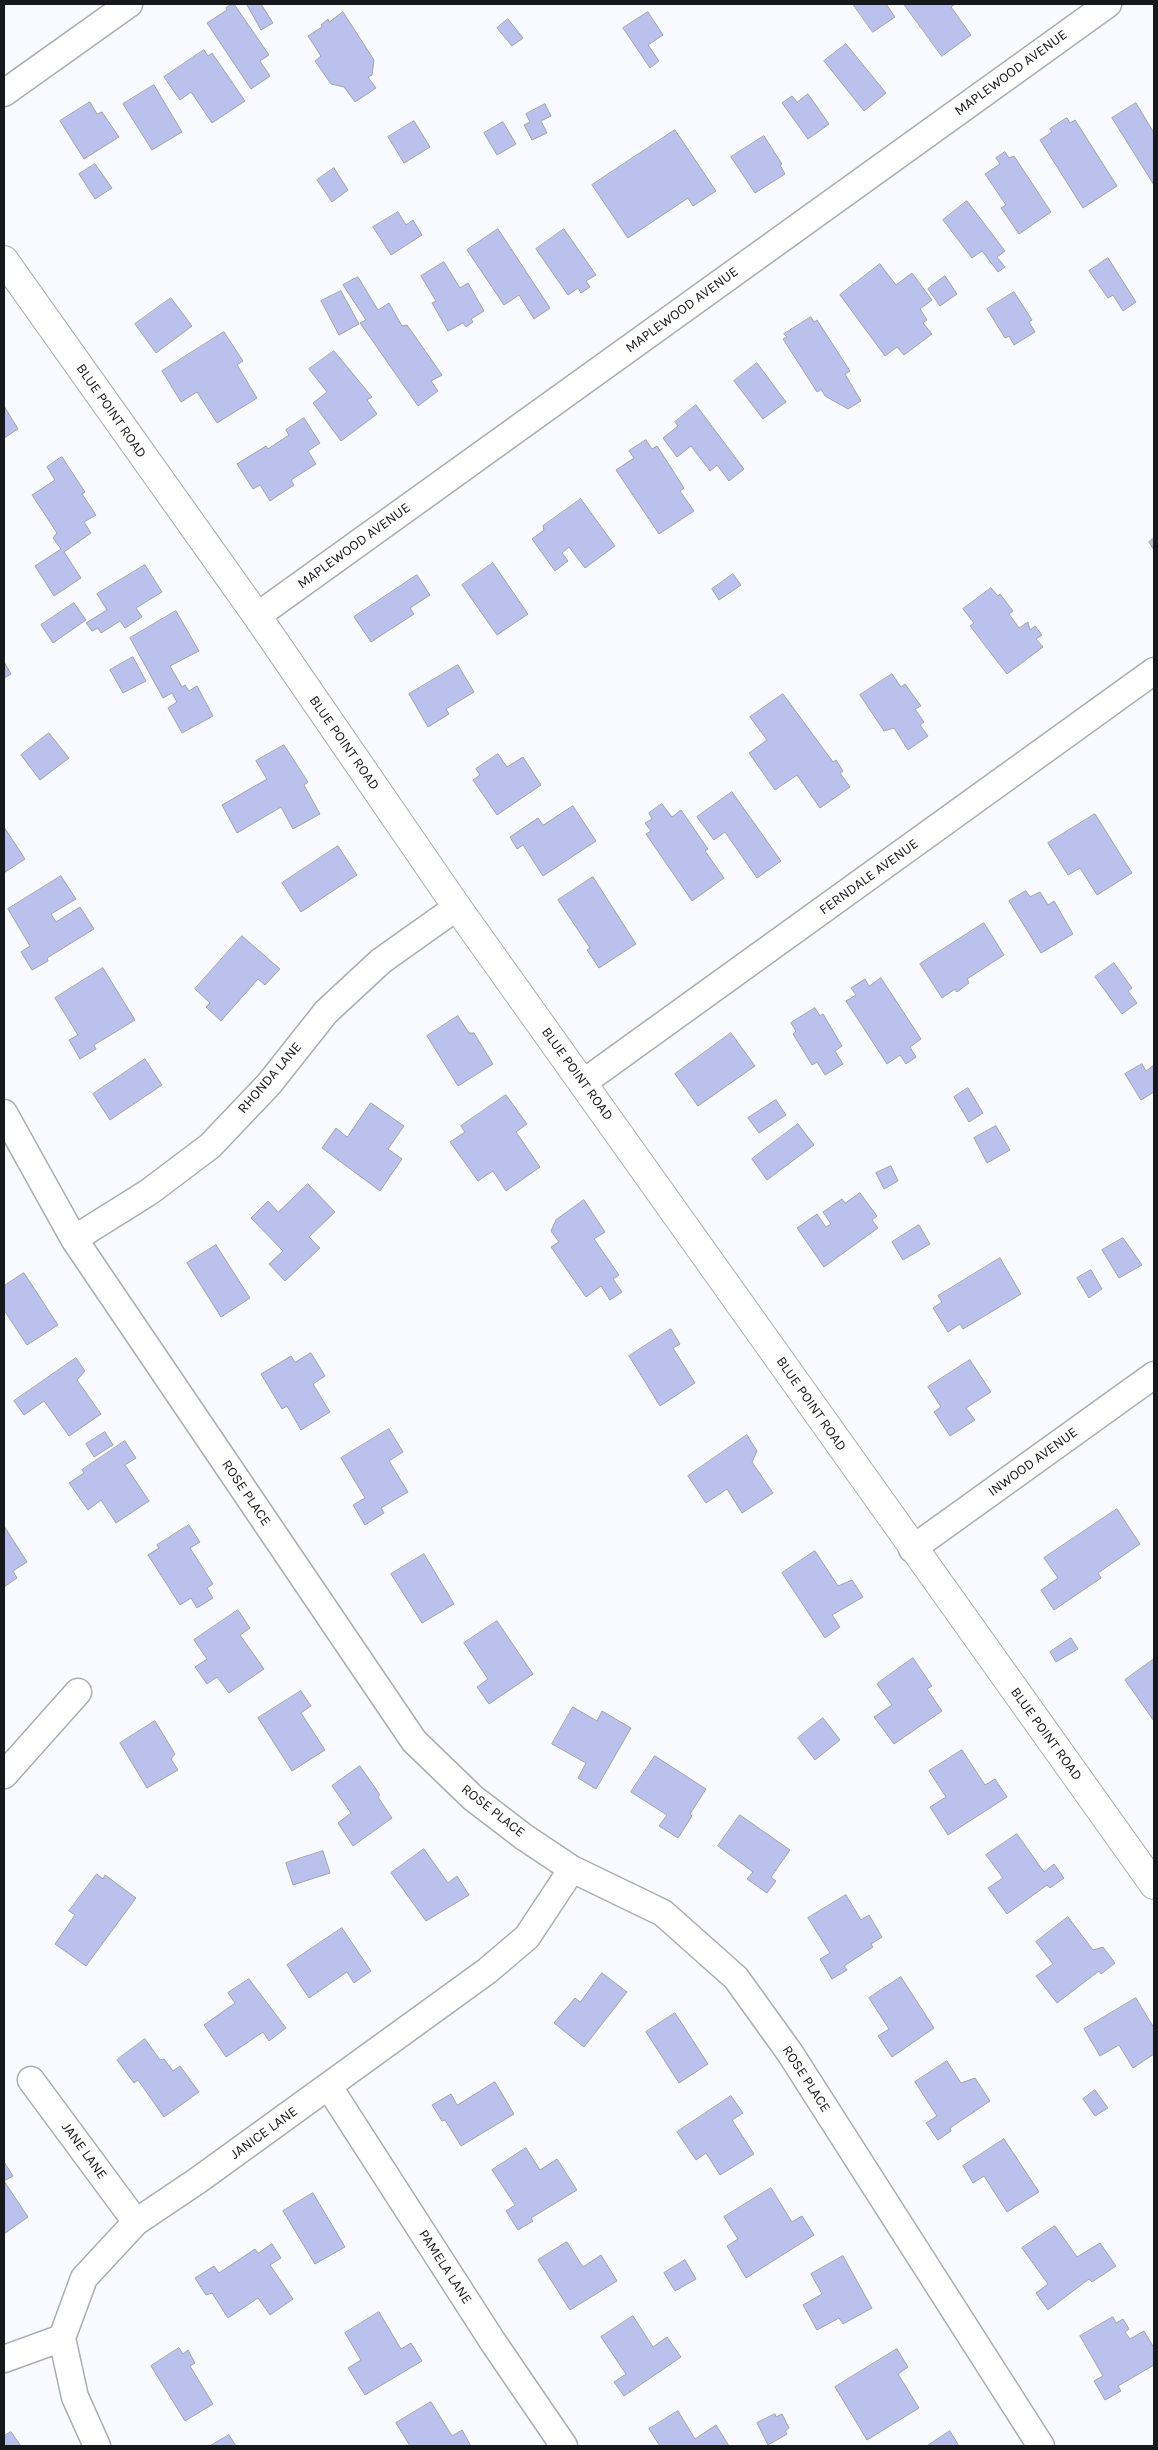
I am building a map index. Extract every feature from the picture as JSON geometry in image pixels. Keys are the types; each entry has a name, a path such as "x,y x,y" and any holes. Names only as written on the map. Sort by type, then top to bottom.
{"street":[{"path":"4,93 129,4"},
{"name":"MAPLEWOOD AVENUE","path":"256,616 1108,4"},
{"name":"BLUE POINT ROAD","path":"4,260 256,616 457,907 584,1082 912,1549 1154,1885"},
{"name":"FERNDALE AVENUE","path":"584,1082 1154,671"},
{"name":"RHONDA LANE","path":"74,1239 149,1192 210,1146 269,1084 326,1012 381,961 457,907"},
{"name":"ROSE PLACE","path":"4,1113 74,1239 414,1741 473,1798 572,1870 663,1913 736,1978 790,2053 1041,2446"},
{"name":"INWOOD AVENUE","path":"912,1549 1154,1375"},
{"path":"4,1774 78,1692"},
{"name":"JANICE LANE","path":"62,2338 84,2278 136,2222 329,2087 488,1972 527,1937 572,1870"},
{"name":"JANE LANE","path":"32,2080 136,2222"},
{"name":"PAMELA LANE","path":"329,2087 493,2342 564,2446"},
{"path":"4,2359 62,2338 75,2398 97,2446"}],"building":[{"path":"234,4 269,55 260,61 270,76 251,89 207,23 227,10 226,8"},
{"path":"261,4 273,23 261,30 247,5"},
{"path":"853,4 886,4 895,17 873,32"},
{"path":"904,4 955,4 951,7 971,35 942,56"},
{"path":"343,12 374,60 372,75 368,77 376,88 355,102 344,87 331,84 315,61 321,56 308,36 322,27 321,25 328,19 329,22"},
{"path":"648,12 663,35 648,45 659,61 650,68 623,28"},
{"path":"508,19 523,38 512,46 497,28"},
{"path":"846,44 886,93 864,111 824,61"},
{"path":"204,50 208,56 212,53 245,101 212,123 191,92 180,100 164,77"},
{"path":"154,85 182,132 152,150 123,104"},
{"path":"808,94 829,124 808,139 782,103 792,96 797,102"},
{"path":"90,102 97,114 102,112 119,137 84,159 60,121"},
{"path":"1136,103 1154,133 1154,185 1112,118"},
{"path":"545,104 551,116 541,121 547,133 532,140 524,125 530,122 526,114"},
{"path":"1067,118 1070,123 1075,120 1117,186 1083,208 1040,140 1052,132 1050,129"},
{"path":"414,121 430,147 404,163 388,137"},
{"path":"503,122 516,144 497,155 484,133"},
{"path":"675,130 716,191 693,206 688,198 628,238 592,185"},
{"path":"764,136 782,164 780,165 785,174 755,193 731,157"},
{"path":"1005,152 1009,158 1014,156 1051,212 1019,234 1001,208 1006,205 985,174 1000,164 996,158"},
{"path":"95,164 112,188 95,199 79,174"},
{"path":"334,168 348,190 332,202 317,180"},
{"path":"967,201 1005,251 997,257 1005,267 998,272 982,251 972,258 943,220"},
{"path":"398,212 406,225 413,220 422,235 391,255 373,227"},
{"path":"498,229 550,308 534,319 519,295 504,305 467,250"},
{"path":"564,229 596,275 586,281 590,287 581,293 578,288 568,295 536,249"},
{"path":"1108,258 1136,302 1123,311 1113,295 1108,298 1089,271"},
{"path":"444,262 460,288 468,283 484,311 471,319 473,322 466,327 463,323 448,331 432,303 436,301 421,276"},
{"path":"880,264 896,285 912,273 932,300 920,309 927,320 923,323 932,334 904,355 897,347 885,356 840,295"},
{"path":"945,276 957,294 940,306 928,289"},
{"path":"358,277 378,310 389,303 402,326 407,325 442,375 431,381 438,391 418,406 360,323 366,320 343,285"},
{"path":"341,291 359,324 339,335 321,301"},
{"path":"1014,292 1032,320 1029,322 1035,332 1014,345 1009,336 1005,338 987,309"},
{"path":"171,298 192,326 156,353 135,324"},
{"path":"811,317 814,322 817,320 850,371 845,374 861,401 848,409 825,396 821,389 817,392 783,339 787,337 784,334"},
{"path":"224,332 243,361 237,365 257,398 217,423 197,392 181,402 162,371"},
{"path":"334,351 372,397 367,400 377,414 341,441 313,403 327,392 309,369"},
{"path":"757,363 786,402 763,419 734,381"},
{"path":"696,405 744,469 729,481 717,465 710,471 691,446 677,457 663,438 678,426 675,422"},
{"path":"4,406 18,429 4,438"},
{"path":"304,418 320,443 308,451 316,464 291,480 294,485 270,501 260,485 253,489 237,464 266,446 268,449 289,435 286,430"},
{"path":"646,440 652,449 657,446 684,488 680,491 694,511 659,534 616,470 634,458 629,451"},
{"path":"62,457 85,492 82,494 96,515 84,522 91,533 64,552 81,578 54,596 35,566 61,549 53,538 57,533 32,495 55,480 47,467"},
{"path":"581,499 615,546 585,568 569,547 562,553 568,561 555,571 532,539 544,530 543,526"},
{"path":"1154,538 1154,550 1149,542"},
{"path":"493,563 528,614 497,635 462,585"},
{"path":"145,565 162,592 136,608 142,617 125,628 120,621 101,633 98,628 92,631 86,623 107,610 97,594"},
{"path":"733,574 741,585 719,600 712,589"},
{"path":"417,575 430,595 410,608 414,614 371,642 354,617"},
{"path":"991,588 998,596 1000,594 1013,611 1009,614 1019,628 1028,622 1030,630 1035,626 1042,635 1036,639 1043,647 1007,674 970,626 974,623 963,609"},
{"path":"74,603 86,620 53,643 41,625"},
{"path":"176,611 199,651 170,666 182,687 185,685 189,691 197,686 213,716 182,733 168,708 177,702 172,693 163,698 130,638"},
{"path":"133,657 146,681 123,693 110,670"},
{"path":"4,662 11,674 4,678"},
{"path":"458,665 474,692 446,709 449,714 428,727 409,694"},
{"path":"892,674 901,687 905,684 921,706 915,709 924,722 920,725 928,736 908,750 894,728 884,731 860,695"},
{"path":"783,694 833,762 836,760 843,771 840,773 850,787 820,808 797,775 775,790 749,753 767,740 750,717"},
{"path":"49,733 69,758 40,780 21,755"},
{"path":"284,745 308,782 304,785 320,814 293,829 281,807 237,833 222,805 267,779 256,761"},
{"path":"498,754 507,767 523,757 541,785 497,815 473,780 480,775 476,769"},
{"path":"732,792 781,861 757,878 725,832 714,840 697,817"},
{"path":"662,804 672,817 681,810 708,849 705,851 724,878 692,901 646,834 651,831 645,823 652,819 649,813"},
{"path":"573,806 596,841 543,876 523,845 517,849 510,837 538,818 543,825"},
{"path":"1095,814 1132,873 1097,895 1080,868 1068,875 1048,843"},
{"path":"4,827 25,859 4,873"},
{"path":"338,846 357,875 301,912 282,883"},
{"path":"61,876 76,899 51,914 56,922 80,907 94,929 47,958 48,961 32,970 21,952 30,946 8,909"},
{"path":"593,877 636,944 599,968 587,950 590,948 558,900"},
{"path":"1026,891 1030,897 1040,892 1048,905 1054,901 1073,934 1041,953 1009,901"},
{"path":"984,923 1004,955 967,979 969,983 957,992 955,989 942,998 920,964"},
{"path":"242,936 280,969 265,985 258,979 221,1021 206,1007 210,1003 195,989"},
{"path":"1114,963 1132,988 1128,991 1137,1003 1122,1014 1095,977"},
{"path":"103,968 135,1020 94,1045 96,1049 80,1059 69,1040 78,1035 55,998"},
{"path":"881,978 921,1039 910,1047 916,1057 906,1064 900,1055 887,1064 846,1001 856,995 851,988 865,979 869,986"},
{"path":"815,1008 820,1016 823,1014 842,1046 835,1051 843,1064 825,1075 817,1062 812,1065 793,1034 796,1031 791,1023"},
{"path":"458,1016 469,1033 474,1033 493,1064 458,1086 427,1036"},
{"path":"731,1033 755,1066 698,1106 675,1074"},
{"path":"145,1059 162,1085 110,1120 93,1094"},
{"path":"1142,1064 1146,1071 1154,1065 1154,1092 1141,1100 1125,1074"},
{"path":"968,1088 983,1113 969,1122 954,1097"},
{"path":"506,1095 527,1124 516,1132 540,1167 506,1191 493,1171 478,1181 450,1142 465,1132 461,1126"},
{"path":"776,1100 786,1115 759,1133 748,1118"},
{"path":"371,1103 404,1126 388,1149 402,1159 380,1191 322,1148 336,1128 347,1137"},
{"path":"798,1124 814,1145 767,1180 752,1159"},
{"path":"996,1126 1010,1150 987,1163 974,1138"},
{"path":"891,1166 898,1181 884,1189 876,1173"},
{"path":"308,1184 335,1212 309,1237 320,1248 285,1281 269,1264 283,1251 251,1218 268,1201 278,1212"},
{"path":"860,1193 877,1216 872,1220 878,1228 824,1267 797,1228 817,1214 826,1227 831,1224 823,1212 842,1199 845,1203"},
{"path":"584,1200 605,1232 594,1239 619,1275 613,1279 622,1292 610,1300 601,1286 586,1297 551,1247 559,1242 551,1231 556,1220"},
{"path":"919,1225 930,1244 903,1260 892,1242"},
{"path":"1123,1238 1142,1265 1119,1278 1102,1250"},
{"path":"216,1245 250,1298 221,1317 187,1263"},
{"path":"1000,1258 1021,1294 963,1329 960,1324 948,1332 933,1308 942,1302 938,1296"},
{"path":"1091,1270 1102,1289 1089,1298 1077,1278"},
{"path":"24,1273 58,1325 27,1345 4,1310 4,1286"},
{"path":"671,1329 680,1344 673,1348 695,1383 660,1406 629,1356"},
{"path":"311,1353 325,1376 313,1384 330,1412 301,1430 287,1406 282,1409 261,1374 291,1356 295,1362"},
{"path":"76,1358 85,1371 77,1380 101,1414 69,1436 44,1401 24,1415 14,1401"},
{"path":"970,1360 991,1392 966,1408 975,1420 950,1436 934,1412 941,1407 928,1387"},
{"path":"389,1429 403,1452 389,1461 408,1492 381,1508 384,1513 365,1525 353,1505 365,1498 341,1458"},
{"path":"105,1432 113,1445 94,1457 86,1444"},
{"path":"747,1435 757,1451 752,1462 773,1493 742,1513 727,1489 706,1503 688,1476"},
{"path":"125,1441 136,1458 125,1465 149,1501 116,1523 101,1500 88,1510 69,1483 84,1473 82,1470"},
{"path":"1117,1509 1140,1544 1098,1573 1101,1578 1054,1610 1041,1590 1058,1578 1044,1558"},
{"path":"189,1525 200,1542 190,1548 213,1584 207,1588 213,1598 197,1608 191,1598 180,1605 148,1555 159,1548 157,1545"},
{"path":"4,1526 27,1562 13,1571 17,1578 4,1587"},
{"path":"815,1551 838,1586 852,1580 863,1597 832,1615 840,1627 825,1638 782,1573"},
{"path":"424,1554 454,1604 422,1623 391,1574"},
{"path":"238,1610 250,1628 240,1635 264,1669 229,1693 217,1677 207,1684 195,1667 207,1659 194,1640"},
{"path":"497,1621 533,1674 489,1704 477,1687 488,1679 464,1643"},
{"path":"1071,1638 1078,1649 1056,1662 1050,1652"},
{"path":"913,1658 932,1686 927,1689 942,1711 894,1744 874,1717 892,1705 877,1684"},
{"path":"1154,1659 1154,1721 1125,1680"},
{"path":"301,1691 311,1706 301,1713 325,1750 292,1771 258,1718"},
{"path":"573,1707 597,1721 602,1711 631,1728 596,1789 578,1778 586,1763 552,1744"},
{"path":"823,1718 840,1740 815,1760 798,1738"},
{"path":"155,1721 175,1754 171,1759 178,1770 147,1788 120,1743"},
{"path":"962,1750 985,1785 995,1779 1007,1797 948,1835 930,1807 946,1797 929,1771"},
{"path":"655,1756 706,1789 678,1838 659,1826 667,1815 631,1792"},
{"path":"360,1766 380,1795 378,1797 392,1818 353,1846 338,1823 351,1813 332,1786"},
{"path":"740,1815 790,1850 771,1877 776,1881 767,1893 747,1879 753,1872 718,1846"},
{"path":"1017,1834 1044,1872 1054,1864 1064,1878 1050,1888 1047,1885 1007,1914 988,1888 1003,1878 986,1855"},
{"path":"424,1849 448,1883 457,1876 469,1895 426,1921 391,1873"},
{"path":"323,1851 330,1873 293,1885 286,1863"},
{"path":"97,1874 103,1879 105,1875 136,1898 86,1966 55,1944 75,1915 69,1911"},
{"path":"846,1895 861,1920 869,1915 882,1937 871,1944 873,1947 844,1966 847,1970 832,1979 820,1959 830,1953 808,1918"},
{"path":"1068,1917 1093,1950 1103,1947 1115,1963 1101,1974 1099,1971 1057,2003 1036,1976 1053,1964 1036,1942"},
{"path":"342,1928 371,1971 354,1983 347,1972 309,1998 287,1965"},
{"path":"602,1973 627,1992 584,2047 554,2023 575,1998 580,2002"},
{"path":"901,1977 934,2028 892,2057 878,2036 889,2029 869,1998"},
{"path":"249,1979 286,2028 269,2041 263,2032 226,2057 204,2025 235,2003 228,1993"},
{"path":"1136,1998 1154,2028 1154,2054 1133,2068 1119,2045 1100,2056 1084,2029"},
{"path":"675,2013 708,2064 679,2083 646,2032"},
{"path":"145,2039 160,2060 164,2059 173,2071 180,2066 199,2092 164,2117 138,2080 134,2083 117,2060"},
{"path":"947,2061 961,2083 975,2078 990,2101 950,2128 951,2131 938,2140 926,2123 937,2116 915,2082"},
{"path":"495,2082 514,2114 461,2146 445,2120 442,2121 432,2105 451,2094 457,2105"},
{"path":"1095,2090 1108,2108 1095,2116 1083,2099"},
{"path":"731,2096 743,2113 732,2120 754,2154 720,2175 706,2153 696,2160 677,2132"},
{"path":"1004,2139 1039,2192 1007,2212 984,2176 973,2183 963,2166"},
{"path":"526,2148 540,2170 557,2159 577,2190 531,2218 533,2221 518,2230 506,2211 515,2205 492,2170"},
{"path":"4,2162 13,2176 4,2181"},
{"path":"4,2181 28,2217 4,2234"},
{"path":"771,2188 792,2222 802,2216 814,2235 746,2278 727,2246 738,2239 724,2217"},
{"path":"313,2193 345,2247 315,2264 283,2211"},
{"path":"1055,2226 1077,2257 1100,2243 1116,2266 1092,2282 1089,2279 1048,2310 1036,2293 1048,2284 1022,2248"},
{"path":"567,2242 583,2267 601,2255 617,2281 570,2310 538,2260"},
{"path":"272,2244 281,2258 270,2265 293,2299 270,2315 258,2298 228,2318 212,2293 206,2295 195,2278 214,2266 219,2273 255,2249 258,2253"},
{"path":"843,2256 872,2308 843,2324 839,2318 817,2330 803,2305 822,2294 811,2274"},
{"path":"685,2260 696,2279 675,2291 664,2273"},
{"path":"379,2312 401,2349 411,2343 422,2361 365,2395 348,2368 361,2360 345,2333"},
{"path":"633,2316 653,2347 667,2337 681,2357 624,2396 614,2382 626,2374 601,2337"},
{"path":"1113,2317 1116,2323 1123,2319 1129,2329 1125,2332 1130,2339 1144,2331 1154,2348 1154,2365 1118,2386 1121,2391 1105,2400 1094,2381 1103,2376 1080,2336"},
{"path":"179,2348 183,2354 188,2350 195,2363 190,2366 213,2404 185,2421 151,2366"},
{"path":"897,2349 908,2367 898,2374 919,2408 867,2440 835,2387"},
{"path":"431,2402 452,2436 462,2430 471,2446 410,2446 396,2423"},
{"path":"678,2411 695,2439 716,2425 729,2446 660,2446 649,2429"},
{"path":"775,2414 776,2417 782,2414 789,2428 785,2431 787,2434 768,2445 757,2423"},
{"path":"950,2431 959,2446 927,2446"},
{"path":"11,2432 21,2446 4,2446 4,2436"},
{"path":"229,2435 236,2446 210,2446"}]}
